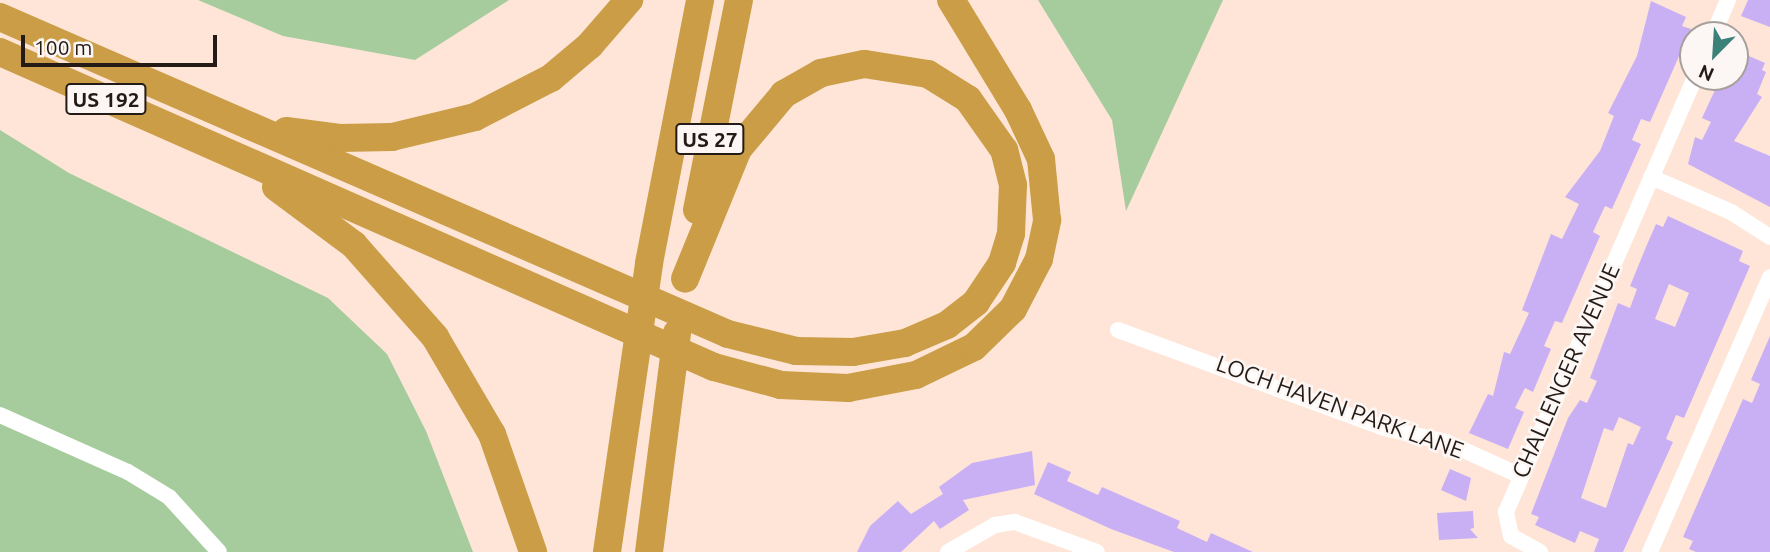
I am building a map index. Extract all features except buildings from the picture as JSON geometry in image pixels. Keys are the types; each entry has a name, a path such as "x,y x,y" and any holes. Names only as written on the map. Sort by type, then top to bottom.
{"highway":[{"path":"173,93 314,136 421,132 475,117 551,78 590,45 629,0"},
{"name":"US 27","path":"609,543 631,369 700,0"},
{"name":"US 27","path":"649,552 685,279 739,0"},
{"path":"212,146 728,372 807,388 889,382 953,359 1000,325 1032,276 1047,220 1046,181 1031,133 951,0"},
{"name":"US 192","path":"0,17 173,93"},
{"name":"US 192","path":"0,52 212,146"},
{"path":"173,93 728,334 811,353 905,343 947,325 976,302 1002,263 1011,234 1013,185 1004,150 968,99 928,74 864,64 821,73 784,94 738,149 685,279"},
{"path":"212,146 332,226 426,323 492,434 533,552"}],"street":[{"path":"1719,21 1728,0"},
{"name":"CHALLENGER AVENUE","path":"1540,552 1517,541 1505,524 1521,475 1689,91"},
{"path":"1651,177 1731,212 1770,237"},
{"path":"1650,552 1770,277"},
{"name":"LOCH HAVEN PARK LANE","path":"1118,330 1384,428 1446,442 1521,475"},
{"path":"0,415 128,472 169,497 219,552"},
{"path":"948,552 995,525 1015,522 1097,552"}],"green space":[{"path":"198,0 509,0 415,60 283,36"},
{"path":"1038,0 1223,0 1126,211 1112,120"},
{"path":"0,130 69,173 328,298 387,354 426,431 473,552 0,552"}]}
